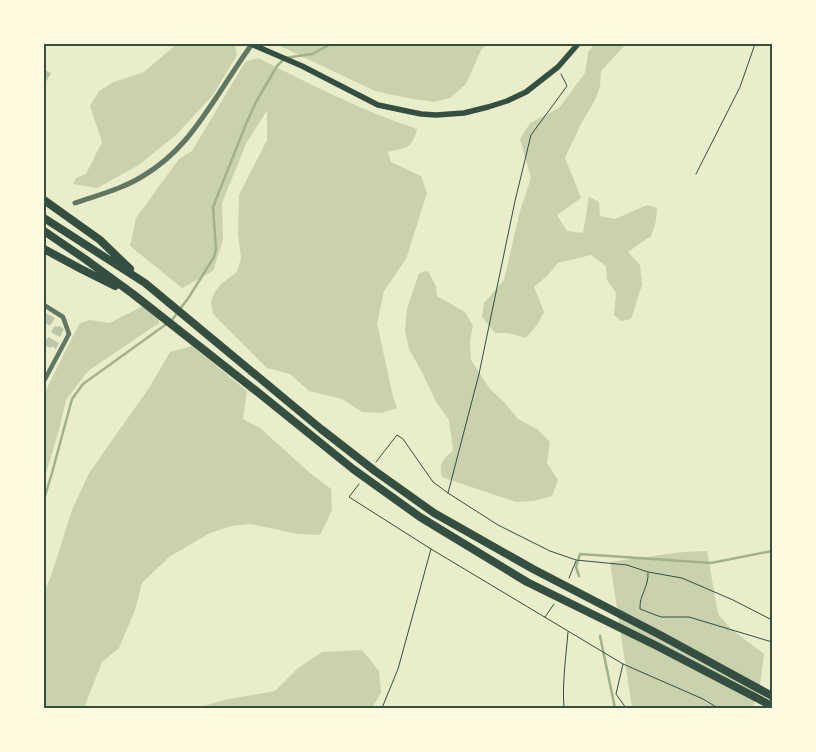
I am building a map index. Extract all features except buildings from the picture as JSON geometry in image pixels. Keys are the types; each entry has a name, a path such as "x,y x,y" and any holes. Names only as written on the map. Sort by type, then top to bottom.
{"highway":[{"path":"44,200 100,240 120,263"},
{"path":"44,218 120,263 321,429 434,512 533,569 772,696"},
{"path":"44,231 85,259 108,279"},
{"path":"44,249 108,279 133,294 353,469 429,522 527,582 657,646 772,706"}],"main road":[{"path":"251,44 302,66 378,105 421,114 464,113 488,108 507,101 526,92 558,67 578,44"}],"street":[{"path":"75,203 133,182 151,171 175,152 197,127 251,44"},
{"path":"44,306 63,316 69,334 44,381"}],"path":[{"path":"696,174 740,87 755,44"},
{"path":"448,493 479,374 530,135 567,86 558,67"},
{"path":"376,462 397,435 403,439 433,482 498,525 550,551 576,560 627,565 648,572 682,578 733,600 772,620"},
{"path":"361,482 349,497 431,549 623,664 703,699 718,708"},
{"path":"382,708 398,669 431,549"},
{"path":"567,582 576,560"},
{"path":"648,572 648,580 640,609 661,617 689,617 772,642"},
{"path":"545,617 556,602"},
{"path":"564,708 568,631"},
{"path":"623,664 616,694 626,708"}],"green space":[{"path":"177,44 235,45 237,55 213,95 177,134 139,165 97,188 73,184 76,178 86,174 102,142 90,106 99,91 114,82 144,72"},
{"path":"276,44 487,44 481,50 466,84 450,98 434,102 375,91"},
{"path":"594,44 626,44 601,71 600,86 595,100 565,158 581,198 557,215 567,231 583,233 589,197 599,202 600,216 615,219 647,205 657,208 656,221 651,236 628,252 640,265 642,285 631,319 621,321 614,315 616,293 607,280 606,266 591,255 558,263 534,287 544,312 537,325 526,338 508,333 495,333 482,317 484,303 504,280 520,211 531,178 520,139 530,123 559,108 585,73 588,53"},
{"path":"258,58 356,105 417,129 410,144 404,148 388,152 391,162 421,176 427,193 406,259 384,291 377,323 397,408 381,413 362,412 342,399 309,391 290,374 267,368 213,314 211,302 214,293 221,284 237,272 241,258 238,234 239,195 267,140 267,110 246,144 222,203 223,240 213,271 182,288 130,246 136,218 179,159 192,151 245,62"},
{"path":"428,271 436,286 437,296 465,312 473,326 470,341 471,360 490,389 518,419 537,429 550,442 547,463 558,480 552,496 534,501 516,502 442,477 442,462 453,450 449,420 435,400 409,349 405,330 407,309 419,273"},
{"path":"143,306 159,310 159,323 88,371 66,400 44,480 44,394 79,324 90,320 109,323"},
{"path":"192,346 247,391 243,419 260,428 310,473 331,489 332,510 320,535 298,534 251,524 231,526 210,533 169,557 142,583 135,610 119,648 102,662 84,708 44,708 44,593 72,510 89,473 149,388 170,352"},
{"path":"707,551 718,614 731,629 764,654 759,692 752,708 632,708 610,562 682,552"},
{"path":"362,650 379,671 381,693 372,708 198,708 224,700 275,691 297,669 322,652"}],"waterway":[{"path":"44,499 72,399 83,384 172,320 214,257 216,249 213,207 246,124 256,102 277,66 285,58 312,54 331,44"},
{"path":"579,576 576,567 580,554 711,563 772,551"},
{"path":"600,636 615,708"}]}
